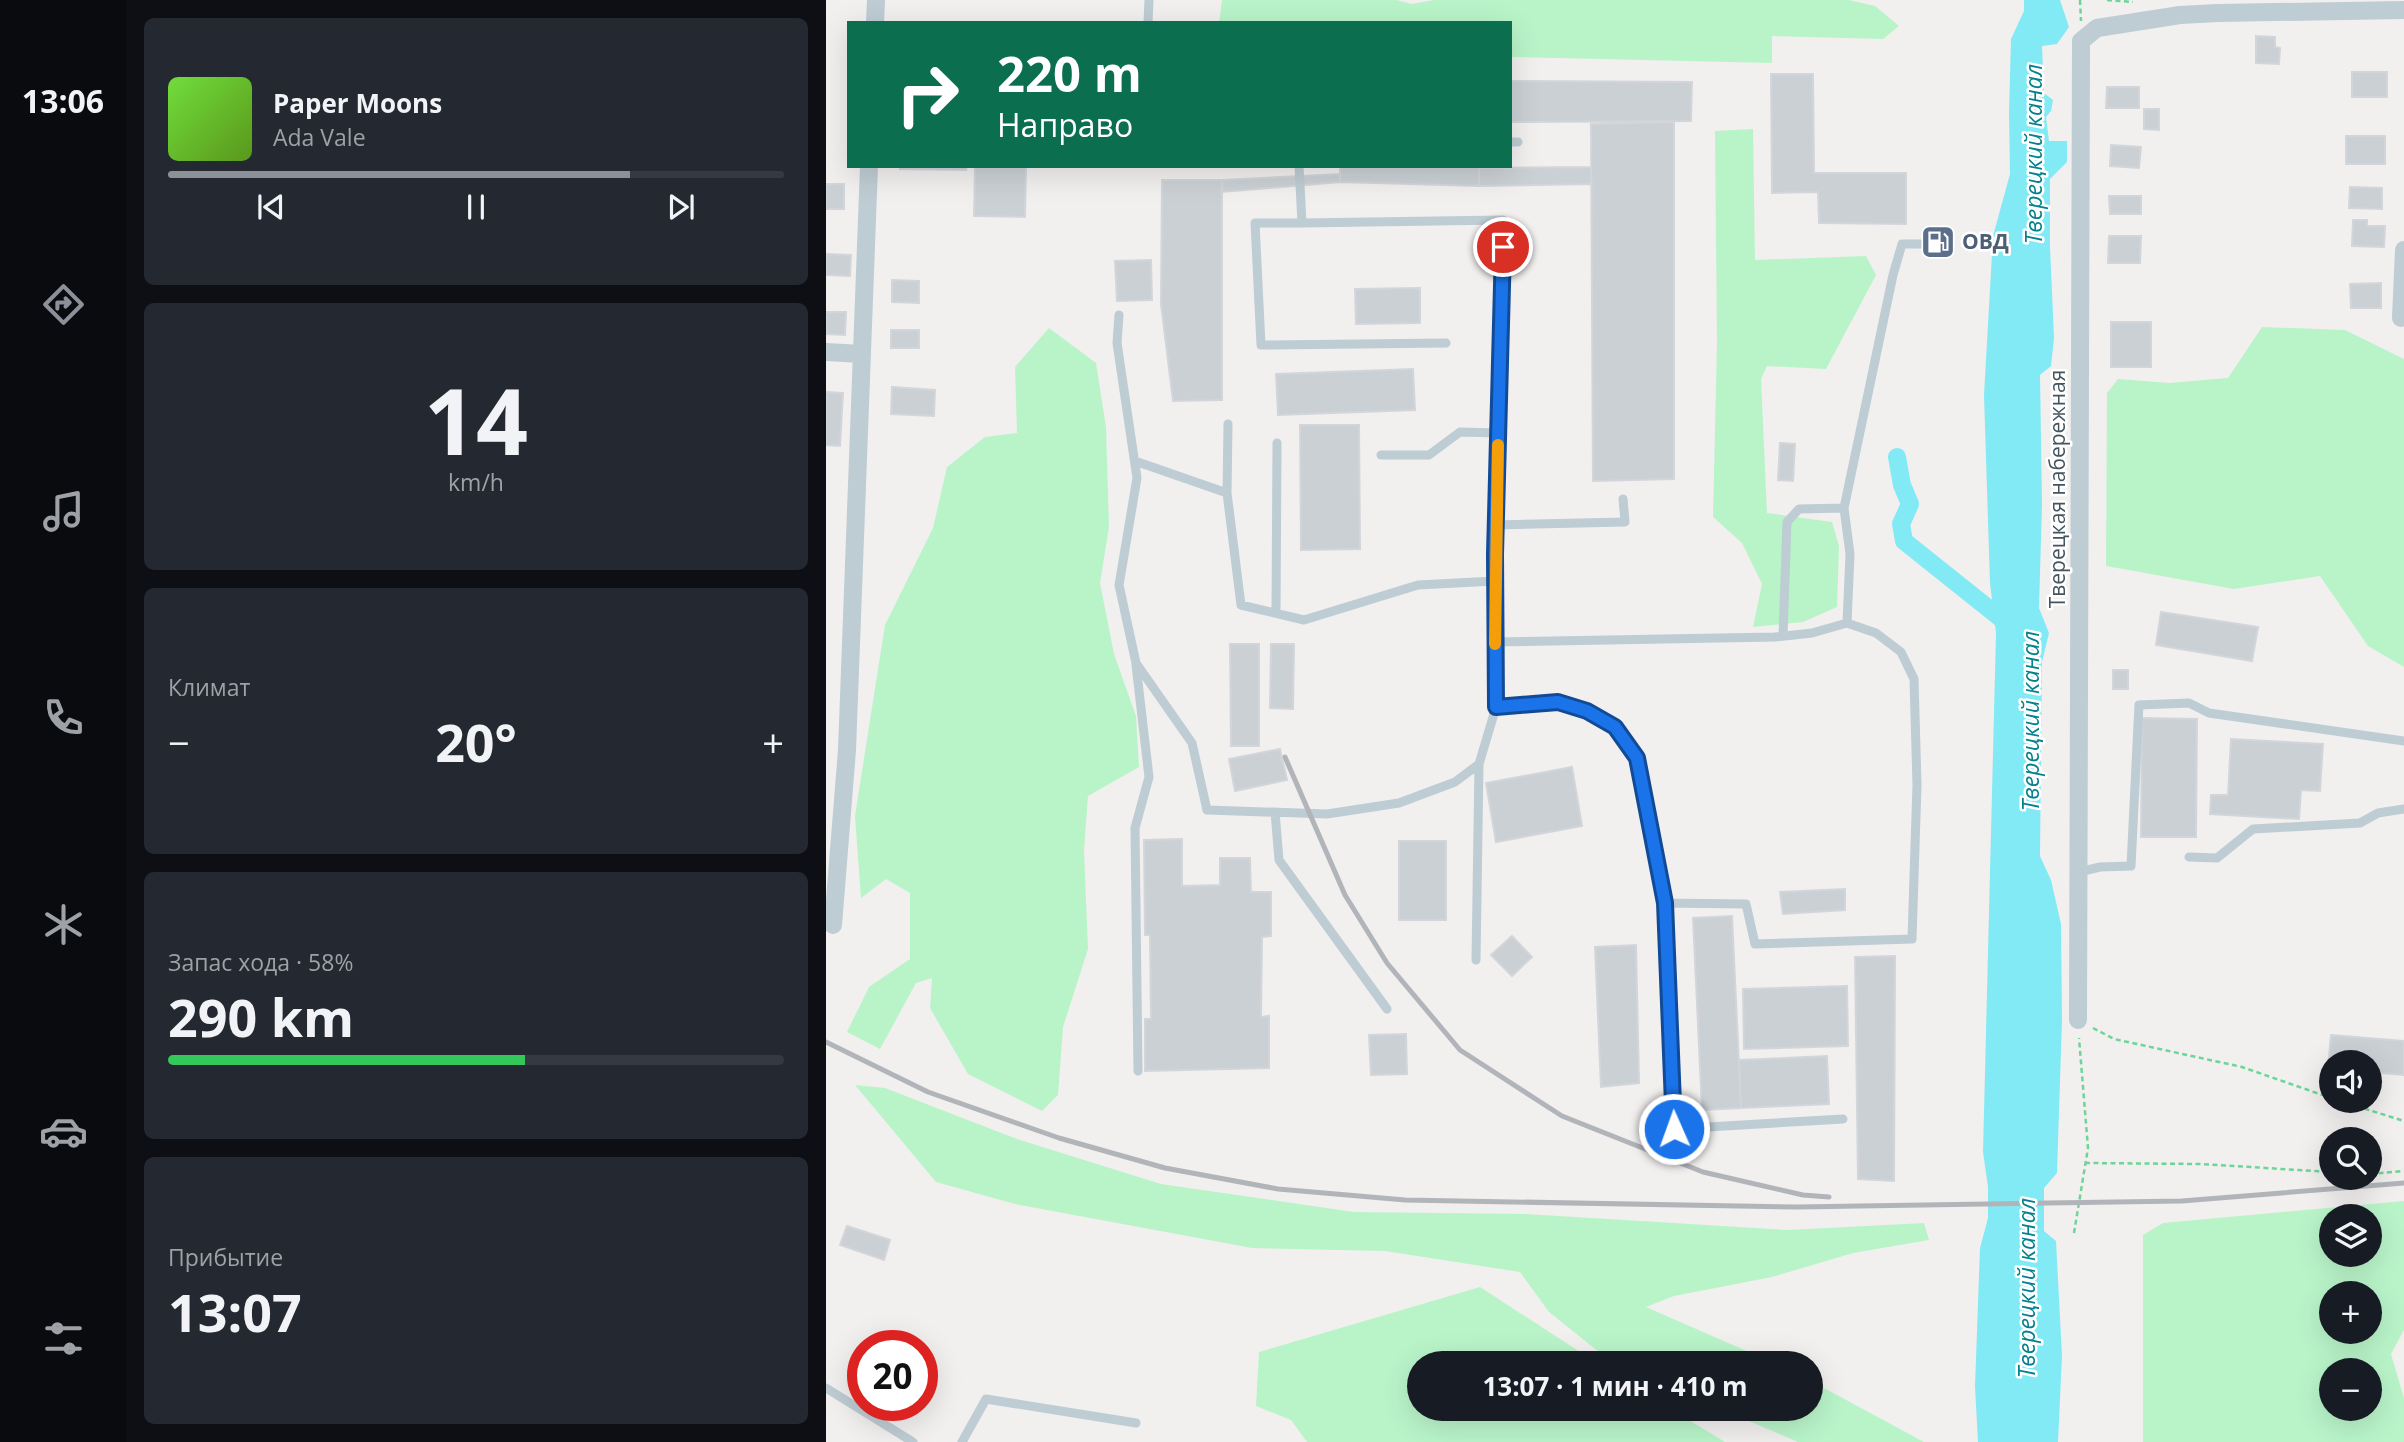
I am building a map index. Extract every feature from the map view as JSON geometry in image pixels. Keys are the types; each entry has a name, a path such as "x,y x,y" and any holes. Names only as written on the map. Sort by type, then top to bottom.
{"street":[{"path":"875,21 876,0"},
{"name":"Тверецкая набережная","path":"2078,1020 2081,41 2097,28 2180,15 2404,10"},
{"path":"833,925 847,750 869,168"},
{"path":"2401,318 2404,250"},
{"path":"826,352 862,354"}],"lane":[{"path":"1149,0 1149,21"},
{"path":"1299,168 1302,223"},
{"path":"1446,343 1261,345 1255,223 1503,220 1495,581 1496,707 1479,764 1476,960"},
{"path":"1847,623 1850,554 1844,508 1893,275 1902,244 1921,244"},
{"path":"1119,315 1117,343 1137,478 1119,585 1136,663 1149,777 1135,828 1138,1071"},
{"path":"1228,424 1227,493 1241,605 1304,620 1418,585 1495,581"},
{"path":"1381,455 1429,454 1460,432 1498,433"},
{"path":"1276,613 1277,443"},
{"path":"1135,461 1227,493"},
{"path":"1496,525 1625,522 1623,499"},
{"path":"1783,636 1787,522 1799,509 1844,508"},
{"path":"1495,642 1783,636 1812,633 1847,623 1876,633 1901,652 1914,679 1917,785 1912,939 1755,944 1746,904 1665,903"},
{"path":"1136,663 1192,743 1207,810 1327,814 1399,803 1455,782 1479,764"},
{"path":"1496,707 1558,702 1587,711 1615,727 1637,758 1665,903 1674,1129 1843,1119"},
{"path":"2078,872 2100,867 2131,866 2139,705 2189,703 2208,713 2404,741"},
{"path":"2189,857 2217,858 2253,829 2360,822 2378,813 2404,809"},
{"path":"1275,812 1279,860 1387,1009"},
{"path":"826,1388 913,1442"},
{"path":"962,1442 986,1399 1136,1423"}],"path":[{"path":"2107,0 2133,2"},
{"path":"2078,1020 2114,1039 2242,1068 2319,1094"},
{"path":"2074,1233 2088,1148 2078,1020"},
{"path":"2378,1113 2404,1121"},
{"path":"2085,1163 2201,1164 2319,1171"},
{"path":"2382,1173 2404,1171"}],"green space":[{"path":"1222,0 1397,0 1411,4 1434,0 1849,0 1875,6 1899,26 1883,39 1772,36 1772,63 1512,57 1512,21 1219,21"},
{"path":"1753,129 1755,260 1866,256 1876,275 1826,369 1767,366 1761,379 1767,513 1832,522 1839,546 1837,607 1803,622 1753,627 1762,584 1742,543 1713,517 1717,343 1715,131"},
{"path":"2262,327 2345,330 2404,359 2404,667 2368,646 2320,576 2234,589 2106,566 2107,393 2118,379 2169,383 2228,378"},
{"path":"1049,328 1096,363 1106,427 1109,527 1100,583 1114,654 1136,716 1139,767 1088,796 1084,850 1088,949 1063,1027 1058,1095 1042,1111 968,1074 930,1008 932,978 916,983 880,1049 847,1032 869,987 910,959 910,893 886,879 861,898 855,816 885,625 933,528 947,467 985,437 1017,433 1015,367"},
{"path":"855,1085 885,1088 1017,1139 1161,1184 1354,1212 1526,1214 1787,1230 1924,1223 1929,1240 1853,1253 1772,1277 1674,1296 1646,1307 1747,1351 1598,1351 1549,1312 1520,1272 1385,1251 1252,1248 1015,1204 936,1182"},
{"path":"2404,1201 2404,1330 2391,1354 2404,1398 2404,1442 2143,1442 2143,1235 2163,1223 2319,1209 2319,1267 2382,1267 2382,1204 2371,1204"},
{"path":"1480,1287 1579,1351 1407,1351 1407,1421 1691,1421 1725,1442 1307,1442 1291,1420 1256,1406 1259,1352"},
{"path":"1823,1387 1924,1442 1798,1442 1749,1421 1823,1421"}],"water":[{"name":"Тверецкий канал","path":"2024,0 2060,0 2069,27 2057,44 2042,46 2044,93 2053,100 2051,111 2046,117 2049,141 2067,141 2067,162 2050,179 2054,338 2051,366 2040,375 2042,504 2039,608 2049,633 2042,662 2040,856 2051,880 2061,924 2062,1020 2057,1173 2044,1188 2044,1231 2056,1241 2062,1356 2058,1442 1978,1442 1975,1387 1980,1248 1988,1218 1988,1187 1983,1152 1996,633 1990,583 1984,395 1993,236 2010,174 2011,39 2024,11"}],"building":[{"path":"2256,36 2275,37 2275,47 2280,48 2279,64 2256,63"},
{"path":"2352,72 2387,72 2387,97 2352,97"},
{"path":"1771,74 1813,74 1814,173 1906,173 1906,224 1819,223 1818,192 1772,193"},
{"path":"1512,81 1692,82 1691,121 1512,122"},
{"path":"2107,87 2139,87 2139,108 2106,108"},
{"path":"2144,109 2159,109 2159,130 2144,129"},
{"path":"1674,122 1674,479 1593,481 1591,124"},
{"path":"2346,136 2385,136 2385,164 2346,164"},
{"path":"2111,145 2141,147 2139,168 2110,166"},
{"path":"1591,167 1591,184 1479,186 1479,168"},
{"path":"900,168 966,168 966,170"},
{"path":"975,168 1026,168 1025,217 974,216"},
{"path":"1340,168 1479,168 1479,186 1340,182"},
{"path":"1340,174 1340,182 1222,192 1222,180"},
{"path":"1162,180 1222,180 1222,400 1173,401 1161,304"},
{"path":"826,184 844,184 844,209 826,209"},
{"path":"2350,187 2382,188 2382,209 2349,208"},
{"path":"2109,196 2141,196 2141,214 2110,214"},
{"path":"2353,220 2367,220 2367,226 2385,226 2384,247 2352,246"},
{"path":"2109,236 2141,236 2140,263 2108,263"},
{"path":"826,254 851,255 850,276 826,275"},
{"path":"1151,260 1152,300 1117,301 1115,261"},
{"path":"892,280 919,281 919,303 892,302"},
{"path":"2381,283 2381,308 2351,308 2350,284"},
{"path":"1420,288 1420,323 1356,324 1355,289"},
{"path":"826,312 846,312 845,335 826,334"},
{"path":"2111,322 2151,322 2151,367 2111,367"},
{"path":"891,330 919,330 919,348 891,348"},
{"path":"1413,369 1415,410 1278,415 1276,374"},
{"path":"892,387 935,390 934,416 891,414"},
{"path":"826,392 843,393 840,446 826,445"},
{"path":"1300,425 1359,425 1360,549 1301,550"},
{"path":"1780,443 1795,444 1793,481 1778,480"},
{"path":"2161,612 2258,627 2252,661 2156,645"},
{"path":"1230,644 1259,644 1259,746 1231,746"},
{"path":"1271,644 1294,644 1293,709 1270,708"},
{"path":"2113,670 2128,670 2128,689 2113,689"},
{"path":"2142,718 2197,719 2196,837 2141,837"},
{"path":"2231,739 2323,744 2320,791 2301,790 2299,819 2210,814 2211,795 2228,795"},
{"path":"1280,749 1287,780 1235,791 1229,759"},
{"path":"1572,767 1582,826 1496,842 1486,783"},
{"path":"1182,839 1182,886 1220,885 1220,858 1250,858 1251,892 1271,892 1271,936 1262,937 1261,1017 1269,1016 1269,1068 1145,1071 1145,1019 1151,1019 1150,935 1145,935 1144,840"},
{"path":"1399,841 1446,841 1446,920 1399,920"},
{"path":"1845,889 1845,910 1783,914 1780,892"},
{"path":"1732,916 1741,1108 1702,1110 1693,918"},
{"path":"1512,936 1532,957 1512,976 1491,955"},
{"path":"1636,945 1639,1083 1601,1087 1595,947"},
{"path":"1895,956 1894,1181 1858,1179 1855,957"},
{"path":"1847,986 1848,1046 1744,1049 1743,989"},
{"path":"1406,1034 1407,1074 1371,1075 1369,1035"},
{"path":"2331,1035 2404,1041 2404,1075 2382,1073 2382,1050 2330,1050"},
{"path":"1827,1056 1829,1104 1741,1108 1739,1060"},
{"path":"847,1226 890,1240 884,1260 840,1245"}],"waterway":[{"name":"Тверецкий канал","path":"1897,457 1902,485 1910,504 1901,524 1904,541 2013,628"}],"railway":[{"path":"1285,757 1345,895 1387,963 1460,1050 1562,1116 1703,1172 1803,1195 1829,1197"},
{"path":"826,1042 928,1092 1059,1138 1165,1168 1278,1189 1405,1200 1797,1207 2182,1201 2404,1183"}],"slow traffic":[{"path":"1495,644 1498,445"}],"place":[{"name":"ОВД","path":"1938,242"}],"route":[{"path":"1503,247 1495,554 1496,707 1558,702 1587,711 1615,727 1637,758 1665,903 1674,1129"}]}
